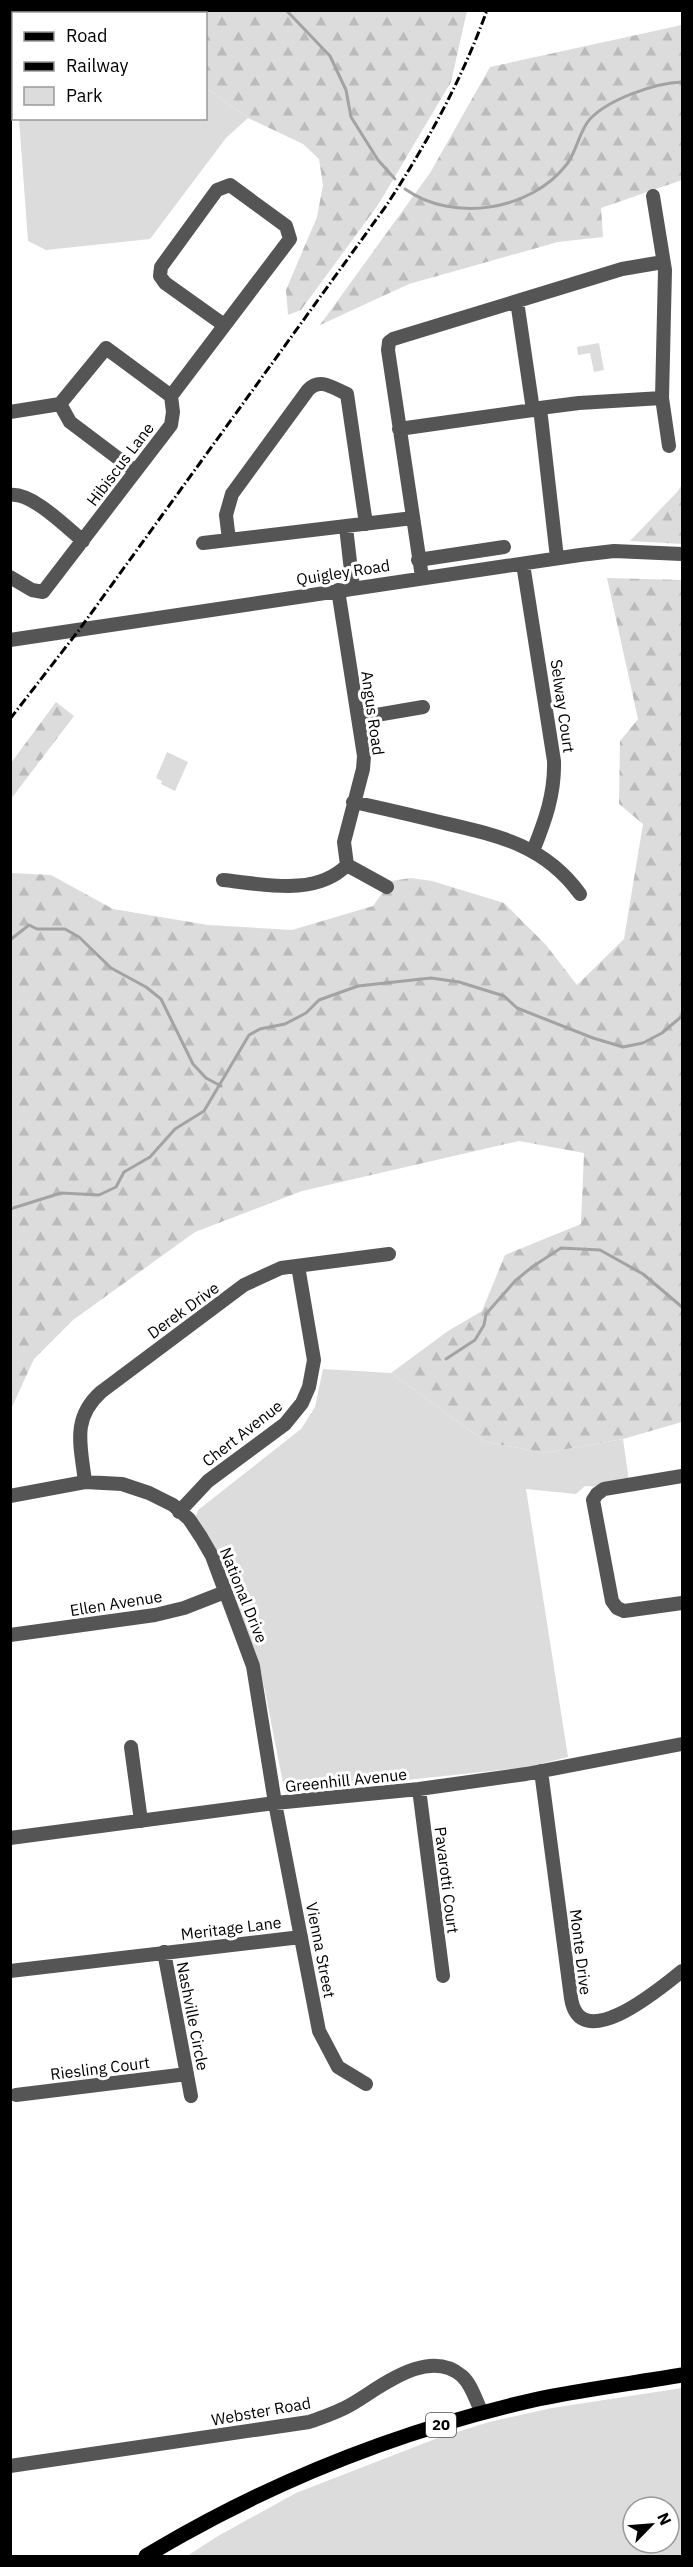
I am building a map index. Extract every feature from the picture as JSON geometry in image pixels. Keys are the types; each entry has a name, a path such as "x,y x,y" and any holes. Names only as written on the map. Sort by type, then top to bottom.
{"main road":[{"name":"20","path":"146,2556 213,2517 290,2481 365,2450 482,2413 541,2399 682,2375"}],"street":[{"path":"10,412 60,404 106,348 171,396 290,239 286,226 230,185 217,190 161,267 160,276 165,283 224,326"},
{"path":"653,196 666,291 662,398 669,446"},
{"path":"422,577 399,429 388,350 389,342 622,268 663,262"},
{"path":"399,429 533,410 517,301"},
{"path":"229,540 226,515 232,494 308,390 316,383 323,383 347,393 366,524"},
{"name":"Hibiscus Lane","path":"10,577 32,590 43,592 171,425 173,412 171,396"},
{"path":"557,558 540,408 662,398"},
{"path":"60,404 70,422 135,471"},
{"path":"10,495 18,494 29,498 83,541"},
{"path":"203,543 413,518"},
{"path":"346,527 353,588"},
{"path":"418,560 504,547"},
{"name":"Quigley Road","path":"10,639 557,558 614,551 682,555"},
{"name":"Selway Court","path":"523,564 553,744 555,772 550,807 533,851"},
{"name":"Angus Road","path":"338,590 364,756 344,842 347,865"},
{"path":"358,718 423,707"},
{"path":"353,802 488,831 533,851 568,876 580,894"},
{"path":"223,880 290,888 336,877 347,865 387,887"},
{"name":"Derek Drive","path":"85,1482 79,1434 81,1419 92,1399 244,1285 281,1268 389,1254"},
{"name":"Chert Avenue","path":"179,1512 208,1481 285,1424 302,1403 309,1387 314,1360 298,1266"},
{"path":"682,1476 604,1489 593,1500 612,1601 617,1608 624,1611 682,1603"},
{"name":"National Drive","path":"10,1496 85,1482 113,1483 131,1486 166,1502 189,1519 212,1556 251,1658 260,1700 275,1803"},
{"name":"Ellen Avenue","path":"10,1635 32,1634 155,1615 184,1608 225,1592"},
{"name":"Greenhill Avenue","path":"10,1838 275,1803 419,1789 542,1772 682,1744"},
{"path":"131,1747 141,1821"},
{"name":"Monte Drive","path":"542,1772 571,1998 576,2014 585,2019 597,2020 622,2014 682,1971"},
{"name":"Pavarotti Court","path":"419,1789 443,1976"},
{"name":"Vienna Street","path":"275,1803 320,2031 339,2067 366,2084"},
{"name":"Meritage Lane","path":"164,1953 301,1936"},
{"name":"Nashville Circle","path":"10,1971 164,1953 191,2096"},
{"name":"Riesling Court","path":"16,2095 187,2074"},
{"name":"Webster Road","path":"10,2466 309,2422 352,2404 405,2374 434,2366 455,2371 462,2376 482,2413"}],"green space":[{"path":"11,10 467,10 451,82 378,205 301,310 288,315 286,290 317,217 323,185 319,159 303,144 248,118 207,89 207,12 12,12 11,31"},
{"path":"682,25 682,180 601,208 603,237 558,242 409,284 320,325 430,173 490,67"},
{"path":"207,89 248,118 226,138 150,239 46,250 28,241 19,120 207,120"},
{"path":"599,343 604,370 594,372 590,353 578,355 577,347"},
{"path":"682,484 682,544 630,541 678,491"},
{"path":"607,578 682,580 682,1422 623,1439 545,1453 486,1442 391,1373 448,1331 482,1311 505,1255 581,1224 584,1153 519,1141 302,1191 195,1232 73,1320 34,1359 11,1409 11,873 51,875 113,909 208,925 292,930 373,906 391,881 411,878 432,881 504,903 546,945 577,985 624,939 643,824 619,804 620,741 638,719"},
{"path":"56,702 74,716 11,799 11,763"},
{"path":"167,752 188,762 175,791 161,784 162,781 156,778"},
{"path":"323,1369 391,1373 486,1442 545,1453 623,1439 629,1481 604,1487 585,1486 576,1494 526,1489 568,1757 528,1767 285,1793 260,1666 208,1544 193,1524 198,1510 301,1429 315,1407"},
{"path":"682,2388 682,2556 187,2556 218,2536 296,2493 435,2439 489,2422 552,2408"}],"waterway":[{"path":"286,10 330,56 346,90 351,117 378,160 395,179"},
{"path":"405,189 424,200 446,206 490,207 513,202 533,193 552,180 567,164 586,124 598,112 633,93 659,85 682,82"},
{"path":"10,940 29,925 37,929 65,929 79,937 111,968 146,987 161,999 193,1064 206,1078 221,1086"},
{"path":"10,1209 61,1193 99,1195 116,1187 124,1172 150,1157 175,1129 204,1111 249,1035 260,1029 285,1024 306,1013 319,1000 358,986 431,978 459,982 504,996 517,1008 593,1038 623,1047 643,1043 662,1033 682,1016"},
{"path":"446,1359 475,1340 484,1325 486,1314 515,1281 561,1248 600,1250 643,1274 682,1307"}],"railway":[{"path":"10,719 79,630 386,206 442,111 466,62 487,10"}]}
